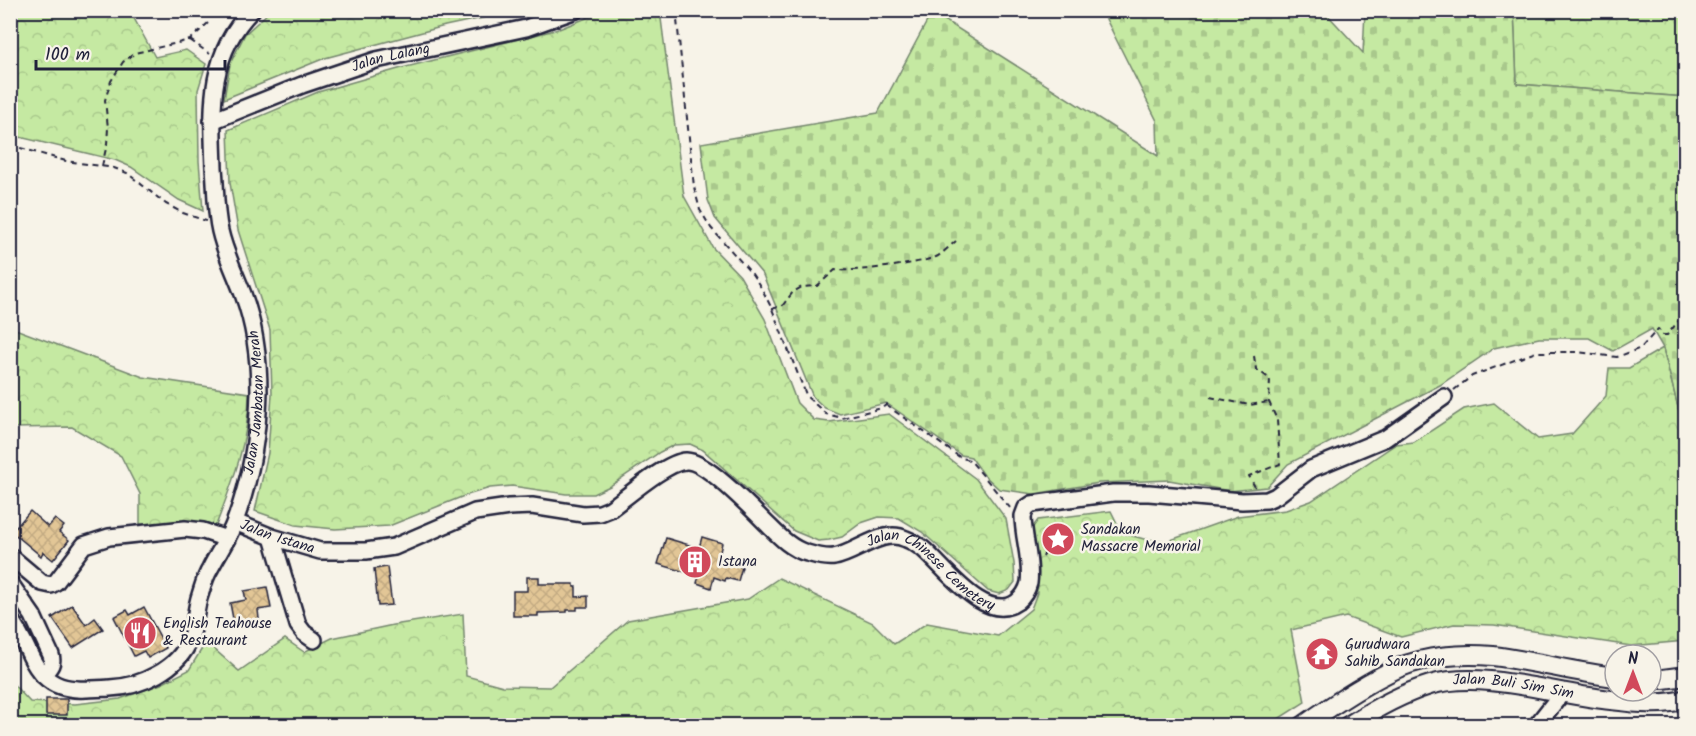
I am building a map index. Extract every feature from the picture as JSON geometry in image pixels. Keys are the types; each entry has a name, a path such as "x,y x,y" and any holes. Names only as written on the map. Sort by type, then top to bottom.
{"main road":[{"name":"Jalan Buli Sim Sim","path":"1303,726 1341,700 1397,668 1420,661 1465,656 1491,656 1603,676"},
{"path":"1586,697 1589,674"},
{"path":"1663,679 1686,676"},
{"name":"Jalan Buli Sim Sim","path":"1348,726 1401,696 1432,685 1464,680 1496,682 1630,702 1660,703 1686,699"}],"street":[{"name":"Jalan Jambatan Merah","path":"235,522 254,442 259,395 257,350 250,317 227,256 219,226 212,121 215,83 220,61 232,35 252,10"},
{"name":"Jalan Lalang","path":"212,121 302,85 376,60 526,28 576,10"},
{"name":"Jalan Chinese Cemetery","path":"600,513 610,509 663,470 676,463 694,462 733,491 786,542 805,553 833,557 887,536 904,537 922,549 954,581 983,602 1001,608 1011,606 1020,599 1029,584 1023,516 1026,508 1032,504 1113,493 1149,493 1242,501 1262,500 1276,496 1311,469 1386,438 1444,397"},
{"name":"Jalan Istana","path":"43,675 56,685 67,689 121,688 151,678 178,659 190,639 198,600 208,572 235,522 272,537 320,551 366,551 394,548 475,512 532,506 583,514 600,513"},
{"path":"11,556 42,583 51,585 56,582 84,545 109,537 195,529 227,539"},
{"path":"272,537 298,625 314,640"},
{"path":"10,583 33,616 51,655 53,661 51,667 43,675 10,619"},
{"path":"1536,726 1562,693"}],"path":[{"path":"676,10 694,187 700,210 711,228 752,274 762,289 807,397 826,414 842,418 882,408 890,402"},
{"path":"102,166 108,128 105,100 111,81 123,62 135,53 190,40 208,23"},
{"path":"190,40 220,61"},
{"path":"10,145 66,161 114,168 127,173 166,204 219,226"},
{"path":"772,309 783,305 794,292 802,287 817,286 836,270 848,271 937,257 956,241"},
{"path":"1444,397 1472,376 1536,352 1577,352 1617,357 1641,348 1658,329 1663,335 1667,335 1686,312"},
{"path":"1254,356 1256,369 1270,379 1269,402 1277,420 1280,464 1249,476 1262,500"},
{"path":"1210,398 1249,405 1269,402"},
{"path":"886,405 962,458 970,460 1015,513"}],"green space":[{"path":"11,10 130,11 155,57 186,50 206,64 198,90 199,161 203,211 179,200 131,167 115,160 11,135"},
{"path":"270,11 515,11 445,26 325,58 224,99 230,64 245,34"},
{"path":"604,11 660,11 684,196 713,248 740,276 765,319 797,403 814,420 829,422 889,414 976,479 1006,519 1015,582 1009,590 999,594 988,591 922,532 899,518 879,517 861,523 842,537 829,540 818,541 794,531 703,450 690,444 674,445 660,452 610,486 593,494 566,494 512,486 490,488 389,526 335,529 295,525 255,511 268,453 272,394 270,330 238,230 230,183 228,130 318,92 402,68 559,29"},
{"path":"1102,11 1324,11 1363,53 1365,11 1514,11 1517,84 1685,97 1685,448 1679,411 1663,348 1652,329 1613,351 1589,338 1539,338 1494,348 1440,385 1288,464 1267,487 1230,491 1169,480 1099,483 1034,494 999,489 984,475 971,457 961,455 886,403 840,414 825,408 813,397 763,275 715,218 708,200 701,143 878,113 932,12 1158,156 1157,121"},
{"path":"1514,11 1685,11 1685,97 1517,84"},
{"path":"10,327 143,377 249,393 243,445 215,528 140,524 140,494 121,456 72,427 11,428"},
{"path":"1663,348 1679,411 1685,448 1685,641 1611,643 1494,625 1454,624 1401,637 1346,617 1291,630 1305,702 1269,725 11,726 10,670 13,684 30,702 75,704 120,699 161,684 189,670 206,642 239,671 285,639 304,652 332,638 463,614 466,676 503,686 550,687 628,620 748,599 779,578 873,623 894,644 927,623 998,636 1031,609 1037,593 1033,527 1038,520 1111,511 1122,533 1144,539 1168,541 1238,516 1286,510 1311,501 1396,444 1414,442 1464,409 1494,403 1538,439 1572,434 1606,396 1609,368 1629,368"}],"building":[{"path":"30,511 48,527 55,519 64,526 59,532 69,540 53,560 43,552 41,556 12,532"},
{"name":"Istana","path":"702,537 722,543 719,556 732,560 730,563 742,567 738,581 726,578 725,581 714,577 711,588 697,583 699,576 658,564 666,538 699,548"},
{"path":"387,567 392,605 378,606 374,569"},
{"path":"527,577 539,577 539,584 574,584 576,597 588,596 588,607 577,607 577,610 567,610 567,612 538,613 538,616 513,616 513,591 527,591"},
{"path":"267,587 271,608 258,610 259,619 234,624 230,603 246,600 244,591"},
{"path":"72,605 86,625 95,618 103,629 73,648 52,618"},
{"name":"English Teahouse & Restaurant","path":"144,607 166,648 148,658 144,651 134,656 114,617 127,610 130,615"},
{"path":"46,699 67,699 67,715 46,715"}],"place":[{"name":"Sandakan Massacre Memorial","path":"1058,539"},
{"name":"Istana","path":"695,562"},
{"name":"English Teahouse & Restaurant","path":"140,633"},
{"name":"Gurudwara Sahib Sandakan","path":"1322,654"}]}
